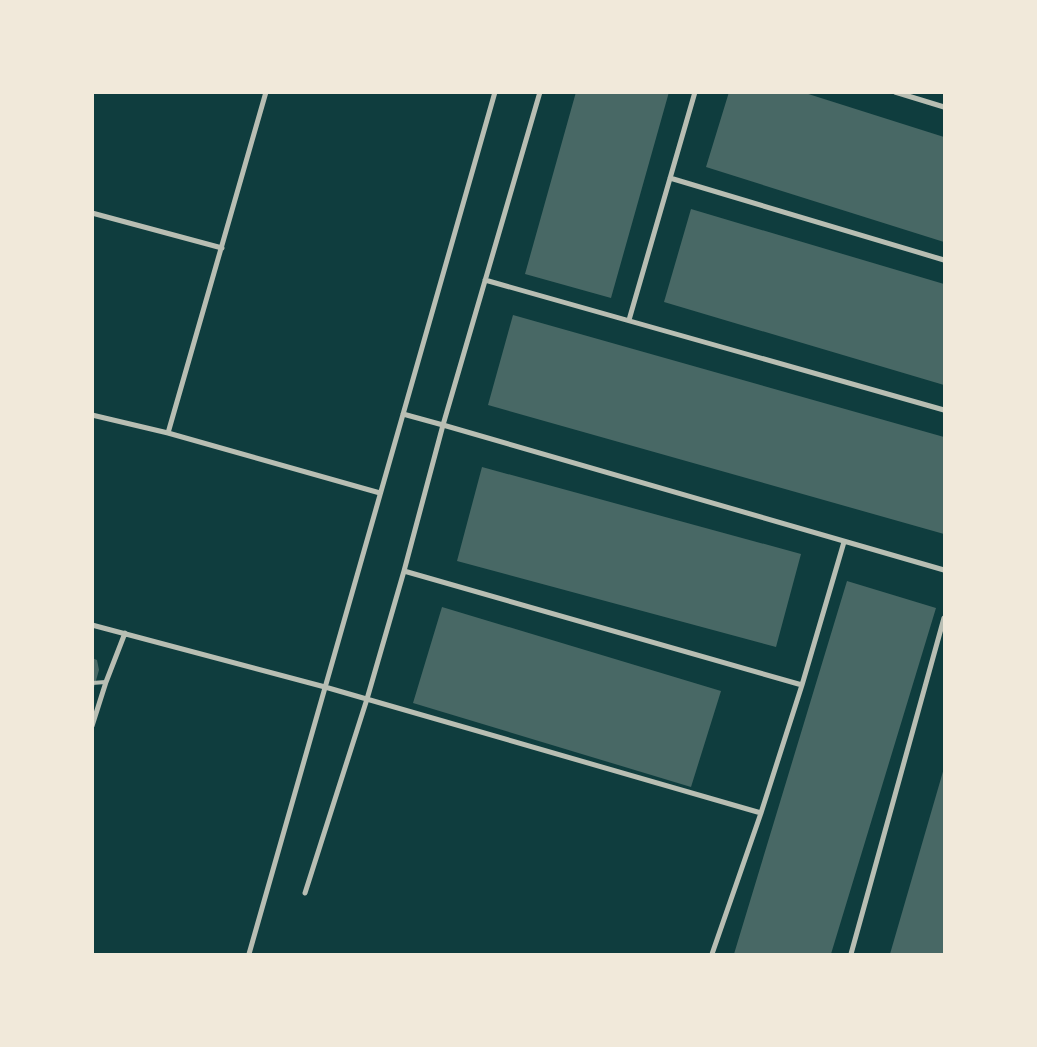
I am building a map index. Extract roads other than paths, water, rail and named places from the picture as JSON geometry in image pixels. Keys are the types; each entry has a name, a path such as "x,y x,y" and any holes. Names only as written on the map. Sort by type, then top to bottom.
{"street":[{"path":"168,433 266,92"},
{"path":"249,954 495,92"},
{"path":"305,893 367,699 443,425 540,92"},
{"path":"628,320 695,92"},
{"path":"895,92 944,107"},
{"path":"670,178 944,260"},
{"path":"92,213 222,248"},
{"path":"485,280 944,410"},
{"path":"403,414 944,570"},
{"path":"92,415 168,433 380,493"},
{"path":"712,954 761,814 802,685 844,542"},
{"path":"404,571 802,685"},
{"path":"852,954 944,618"},
{"path":"92,625 325,687 761,814"},
{"path":"92,726 106,682 125,633"}],"lane":[{"path":"92,683 106,682"}]}
